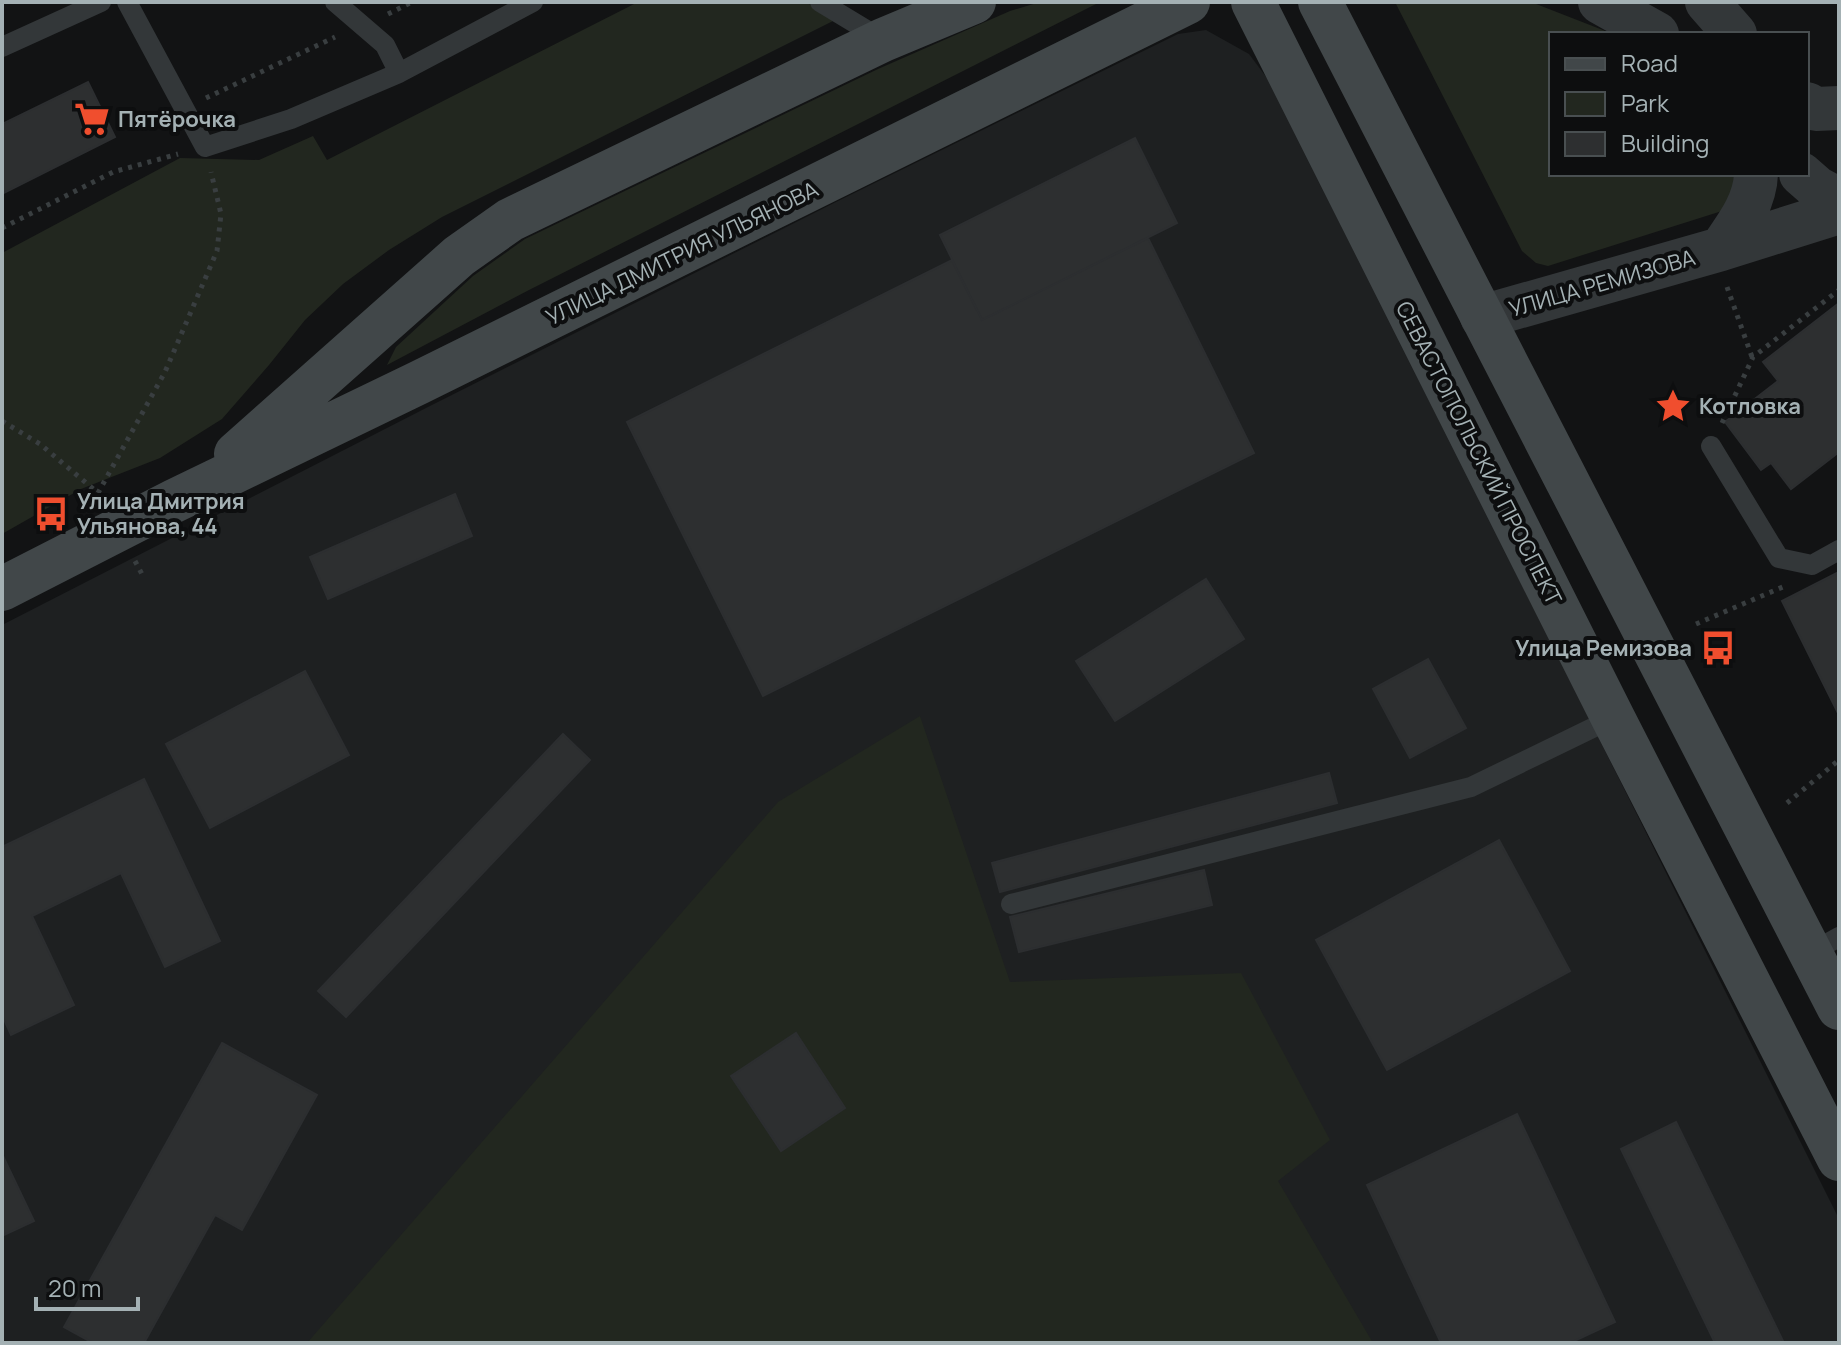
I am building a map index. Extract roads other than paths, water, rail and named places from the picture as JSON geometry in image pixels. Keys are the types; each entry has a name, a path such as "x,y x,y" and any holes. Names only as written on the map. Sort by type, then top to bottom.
{"main road":[{"name":"УЛИЦА ДМИТРИЯ УЛЬЯНОВА","path":"174,501 238,453 459,256 510,220 883,40 974,2"},
{"name":"УЛИЦА ДМИТРИЯ УЛЬЯНОВА","path":"2,589 174,501 1188,2"},
{"name":"СЕВАСТОПОЛЬСКИЙ ПРОСПЕКТ","path":"1253,2 1839,1159"},
{"path":"1320,2 1482,317 1825,945 1839,1008"}],"street":[{"path":"1600,2 1653,32"},
{"path":"1707,2 1733,32"},
{"path":"1809,105 1816,109 1839,108"},
{"name":"УЛИЦА РЕМИЗОВА","path":"1721,249 1745,215 1756,176"},
{"path":"1803,176 1839,200"},
{"name":"УЛИЦА РЕМИЗОВА","path":"1482,317 1839,212"}],"lane":[{"path":"2,47 101,2"},
{"path":"127,2 205,147 291,119 399,73 533,2"},
{"path":"335,2 385,45 399,73"},
{"path":"820,2 883,40"},
{"path":"1711,446 1779,558 1812,565 1839,550"},
{"path":"1011,904 1471,787 1613,718"}],"place":[{"name":"Пятёрочка","path":"92,119"},
{"name":"Котловка","path":"1673,406"},
{"name":"Улица Дмитрия Ульянова, 44","path":"51,514"},
{"name":"Улица Ремизова","path":"1718,648"}]}
